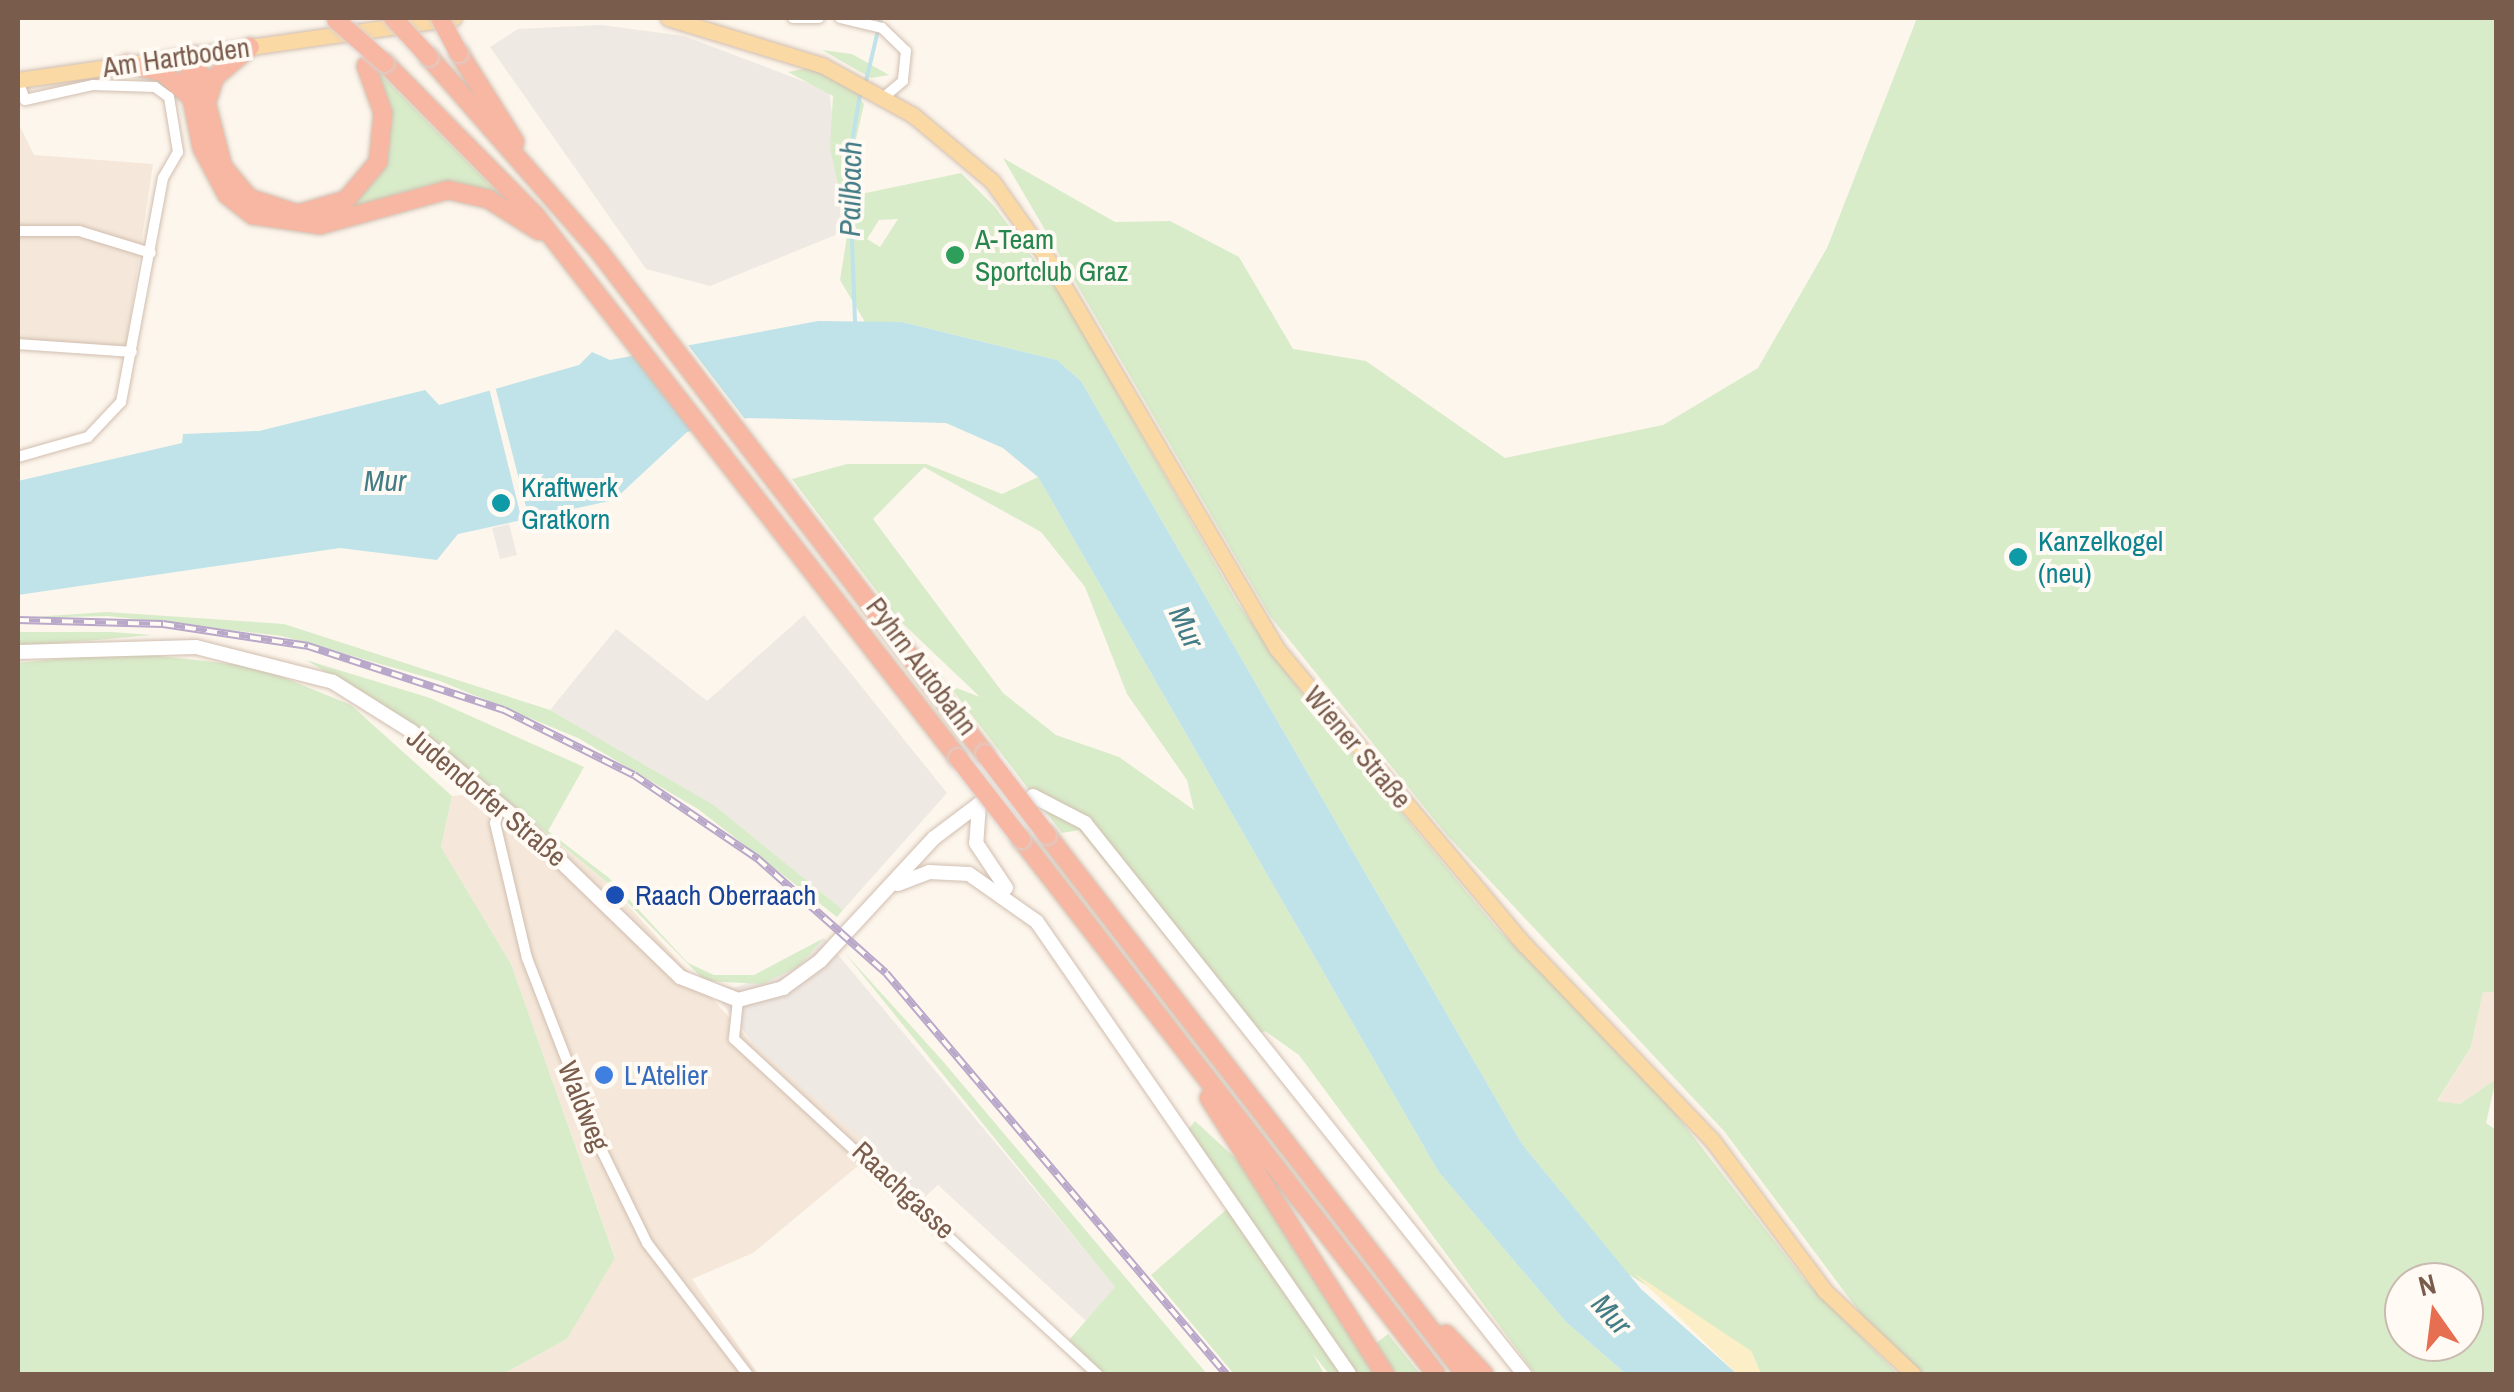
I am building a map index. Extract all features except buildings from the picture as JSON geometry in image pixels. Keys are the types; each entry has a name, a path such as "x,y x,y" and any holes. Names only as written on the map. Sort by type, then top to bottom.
{"highway":[{"name":"Pyhrn Autobahn","path":"393,18 598,250 1465,1374"},
{"path":"440,18 530,169"},
{"path":"127,64 163,72 198,100 238,188 279,212 311,214 346,200 378,162 383,113 376,65 334,19"},
{"path":"198,100 214,76 250,47"},
{"path":"194,55 212,175 268,222 320,225 448,190 488,199 563,251"},
{"name":"Pyhrn Autobahn","path":"376,65 563,251 792,540 1194,1071 1436,1374"},
{"path":"1194,1071 1385,1374"},
{"path":"1356,1234 1484,1374"}],"main road":[{"name":"Am Hartboden","path":"18,80 454,18"},
{"name":"Wiener Straße","path":"668,18 771,44 883,98 968,158 1018,214 1277,649 1524,944 1712,1140 1825,1291 1913,1374"},
{"name":"Judendorfer Straße","path":"18,652 124,642 282,663 366,701 500,806 680,977 744,999"},
{"path":"1033,796 1085,823 1524,1374"},
{"path":"744,999 795,980 980,804 981,855 1020,904 1350,1374"},
{"path":"884,893 917,875 957,871 1020,904"}],"street":[{"path":"792,18 819,18"},
{"path":"840,18 892,34 910,66 883,98"},
{"name":"Am Hartboden","path":"18,80 25,100 128,82 170,97 178,152 163,178 132,352 107,422 71,446 18,457"},
{"path":"18,231 79,231 151,252"},
{"path":"18,344 132,352"},
{"name":"Waldweg","path":"500,806 495,823 527,958 602,1151 647,1243 747,1374"},
{"name":"Raachgasse","path":"744,999 734,1039 1097,1374"}],"shaded area":[{"path":"601,25 684,36 829,91 848,230 710,286 646,269 490,47 518,29"},
{"path":"18,122 34,155 153,164 125,353 18,349"},
{"path":"509,524 517,555 500,559 492,528"},
{"path":"804,615 947,793 843,910 714,805 550,710 616,629 707,701"},
{"path":"495,792 608,883 754,1045 876,1151 753,1253 692,1279 758,1374 503,1374 567,1339 615,1257 511,964 441,847 452,796"},
{"path":"824,938 1116,1287 1086,1321 938,1185 914,1207 866,1163 875,1151 754,1045 705,981 733,988 799,966"},
{"path":"2483,992 2496,992 2496,1079 2460,1104 2437,1102 2471,1047"}],"green space":[{"path":"1917,18 2496,18 2496,992 2483,992 2471,1047 2437,1101 2460,1104 2496,1079 2486,1123 2496,1130 2496,1374 1906,1374 1724,1131 1446,834 1270,616 1003,158 1115,222 1170,221 1239,257 1293,349 1366,361 1505,458 1663,425 1758,368 1827,248"},
{"path":"822,50 852,54 889,75 871,78"},
{"path":"373,67 498,193 437,183 303,223 255,212 230,190 220,177 208,149 196,68 220,173 252,206 301,219 345,207 377,176 390,120"},
{"path":"809,68 870,96 857,94 864,104 853,152 861,194 961,173 994,206 1063,298 1237,602 1295,684 1494,925 1661,1095 1803,1278 1898,1374 1761,1374 1751,1351 1628,1274 1522,1144 1081,381 1057,360 902,322 865,322 840,280 848,230 830,148 833,96 788,72","holes":["898,219 880,247 867,239 879,220"]},
{"path":"847,464 926,464 1002,494 1038,477 1438,1171 1566,1322 1626,1374 1535,1374 1299,1055 1265,1031 1249,1040 1079,830 1062,833 949,685 980,697 897,618 792,479","holes":["924,467 1041,532 1085,587 1127,694 1187,780 1194,810 1119,757 1056,735 1003,693 873,519"]},
{"path":"107,612 284,624 550,710 714,805 843,910 837,917 698,809 578,738 440,681 282,636 108,616 18,618"},
{"path":"18,632 111,632 152,635 18,647"},
{"path":"124,652 258,667 351,705 452,796 441,847 511,964 615,1258 567,1339 503,1374 18,1374 18,663"},
{"path":"306,660 430,698 584,767 548,831 609,878 688,963 714,975 754,975 824,938 799,966 762,984 705,981 608,883 418,728"},
{"path":"844,952 941,1059 1207,1374 1105,1374 1069,1340 1115,1287"},
{"path":"1195,1121 1244,1166 1375,1374 1356,1374 1295,1293 1188,1130"},
{"path":"1227,1209 1345,1374 1329,1374 1313,1354 1324,1374 1234,1374 1151,1275"},
{"path":"1388,1334 1420,1374 1395,1374 1375,1344"}],"sand":[{"path":"1634,1273 1751,1351 1761,1374 1737,1374"}],"water":[{"name":"Mur","path":"818,321 902,322 1057,360 1081,381 1522,1144 1641,1289 1737,1374 1626,1374 1566,1322 1438,1171 1038,477 1003,448 946,423 748,418 687,432 614,500 458,534 437,560 340,548 18,595 18,481 182,443 183,434 259,431 425,390 439,405 579,365 592,352 610,360"}],"pier":[{"path":"685,341 748,423 697,435 632,351"},
{"path":"495,386 529,518 522,521 489,388"}],"waterway":[{"name":"Pailbach","path":"866,81 881,18"},
{"name":"Pailbach","path":"855,322 849,160 860,94"}],"railway":[{"path":"18,620 163,624 308,646 504,710 634,775 758,859 886,973 1226,1374"}],"place":[{"name":"A-Team Sportclub Graz","path":"955,255"},
{"name":"Kraftwerk Gratkorn","path":"501,503"},
{"name":"Kanzelkogel (neu)","path":"2018,557"},
{"name":"Raach Oberraach","path":"615,895"},
{"name":"L'Atelier","path":"604,1075"}]}
